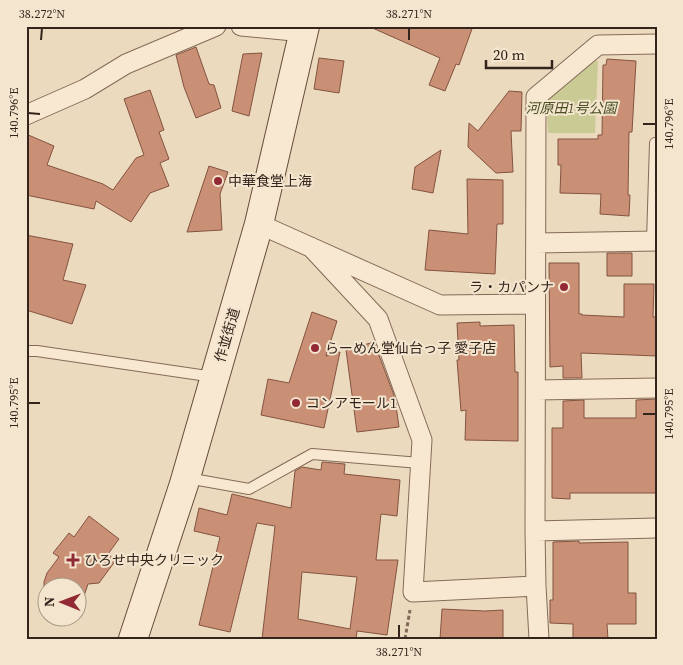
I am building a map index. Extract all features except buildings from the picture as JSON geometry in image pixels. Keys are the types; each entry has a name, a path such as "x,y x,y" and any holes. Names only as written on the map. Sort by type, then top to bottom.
{"street":[{"path":"26,115 85,90 126,64 216,26"},
{"path":"241,26 305,29"},
{"name":"作並街道","path":"133,639 186,478 259,224 305,29"},
{"path":"539,639 536,586 536,97 598,45 657,44"},
{"path":"259,224 440,305 535,304"},
{"path":"536,243 654,241"},
{"path":"311,247 378,319 422,440 413,592 536,586"},
{"path":"536,390 657,388"},
{"path":"536,531 657,528"}],"lane":[{"path":"654,241 656,143"},
{"path":"26,351 47,352 215,377"},
{"path":"186,478 249,489 312,454 420,463"}],"path":[{"path":"405,639 413,592"}],"green space":[{"name":"河原田1号公園","path":"598,61 595,133 548,133 546,94 590,62"}],"place":[{"name":"中華食堂上海","path":"218,181"},
{"name":"ラ・カパンナ","path":"564,287"},
{"name":"らーめん堂仙台っ子 愛子店","path":"315,348"},
{"name":"コンアモール1","path":"296,403"},
{"name":"ひろせ中央クリニック","path":"73,560"}]}
